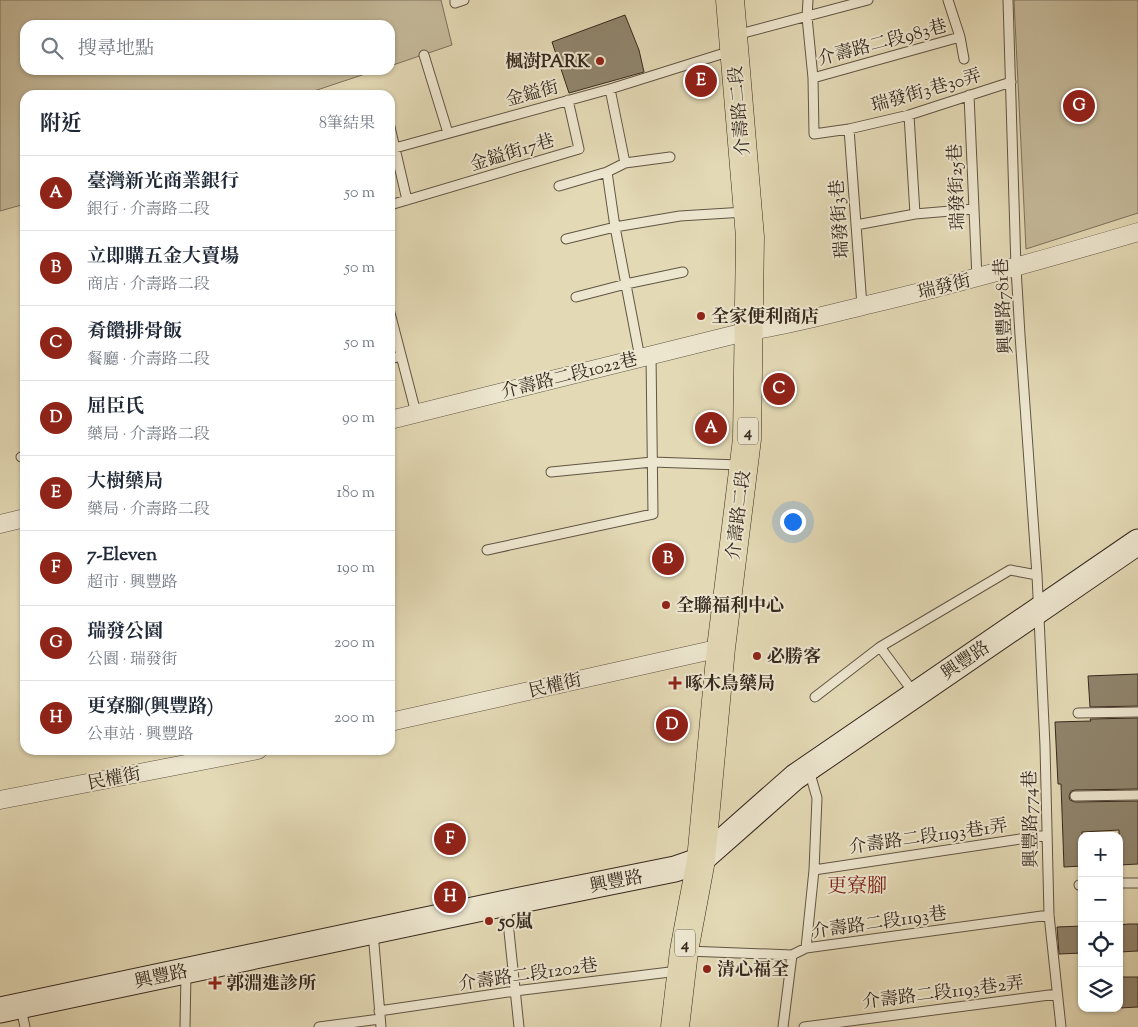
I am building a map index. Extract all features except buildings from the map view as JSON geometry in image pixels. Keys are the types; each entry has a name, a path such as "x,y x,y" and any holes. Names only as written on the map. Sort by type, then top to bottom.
{"main road":[{"name":"介壽路二段","path":"675,1027 683,961 701,860 721,648 747,439 750,237 730,0"},
{"name":"興豐路","path":"15,1014 186,971 675,869 701,860 794,777 1138,542"}],"street":[{"name":"瑞發街","path":"749,331 780,326 977,278 1138,232"},
{"name":"介壽路二段1022巷","path":"395,419 749,331"},
{"path":"0,524 20,519"},
{"name":"民權街","path":"395,721 721,648"},
{"name":"民權街","path":"0,800 232,755"}],"lane":[{"path":"455,0 455,3 464,0"},
{"path":"808,0 807,17 813,78"},
{"name":"金鎰街","path":"395,148 610,89 807,17 868,0"},
{"path":"948,0 960,37 964,59"},
{"name":"興豐路781巷","path":"1008,0 1016,268 1038,610"},
{"name":"介壽路二段983巷","path":"813,78 960,37"},
{"path":"424,55 448,133"},
{"name":"瑞發街3巷30弄","path":"813,78 814,134 849,129 909,115 1011,82"},
{"path":"610,89 625,163"},
{"name":"瑞發街25巷","path":"969,95 977,278"},
{"name":"金鎰街17巷","path":"407,200 579,149 568,100"},
{"path":"909,115 915,214"},
{"name":"瑞發街3巷","path":"849,129 862,306"},
{"path":"395,148 407,200 395,204"},
{"path":"559,186 607,172 625,163 670,157"},
{"path":"486,550 653,514 652,462 645,356 626,284 607,172"},
{"path":"856,225 915,214 974,209"},
{"path":"566,238 680,216 747,212"},
{"path":"576,296 684,272"},
{"path":"395,333 416,413"},
{"path":"395,358 401,356"},
{"path":"551,472 652,462 744,466"},
{"path":"815,698 880,647 1010,570 1037,575"},
{"name":"興豐路774巷","path":"1038,610 1049,915 1061,1027"},
{"path":"880,647 915,694"},
{"path":"1078,713 1138,712"},
{"path":"806,948 814,870 817,798 809,767"},
{"path":"1075,796 1138,794"},
{"name":"介壽路二段1193巷1弄","path":"814,870 1047,835"},
{"path":"1123,884 1138,883"},
{"path":"506,903 519,1027"},
{"name":"介壽路二段1193巷","path":"683,961 792,955 806,948 1049,915"},
{"path":"373,931 380,1019"},
{"path":"783,1027 792,955"},
{"name":"介壽路二段1202巷","path":"319,1027 380,1019 515,991 683,961"},
{"path":"185,1027 186,971"},
{"name":"介壽路二段1193巷2弄","path":"804,1027 1057,994"}],"shaded area":[{"path":"0,0 441,0 452,45 395,64 395,20 20,20 20,75 362,75 317,90 20,90 20,205 0,211"},
{"path":"1014,0 1138,0 1138,213 1026,249"}],"place":[{"name":"楓澍PARK","path":"600,61"},
{"name":"大樹藥局","path":"701,81"},
{"name":"瑞發公園","path":"1079,106"},
{"name":"全家便利商店","path":"701,316"},
{"name":"肴饡排骨飯","path":"779,389"},
{"name":"臺灣新光商業銀行","path":"711,428"},
{"name":"立即購五金大賣場","path":"668,559"},
{"name":"全聯福利中心","path":"666,605"},
{"name":"必勝客","path":"757,656"},
{"name":"啄木鳥藥局","path":"675,683"},
{"name":"屈臣氏","path":"672,725"},
{"name":"7-Eleven","path":"450,839"},
{"name":"更寮腳(興豐路)","path":"450,897"},
{"name":"50嵐","path":"489,921"},
{"name":"清心福全","path":"707,969"},
{"name":"郭淵進診所","path":"215,983"}],"district":[{"name":"更寮腳","path":"857,885"}]}
